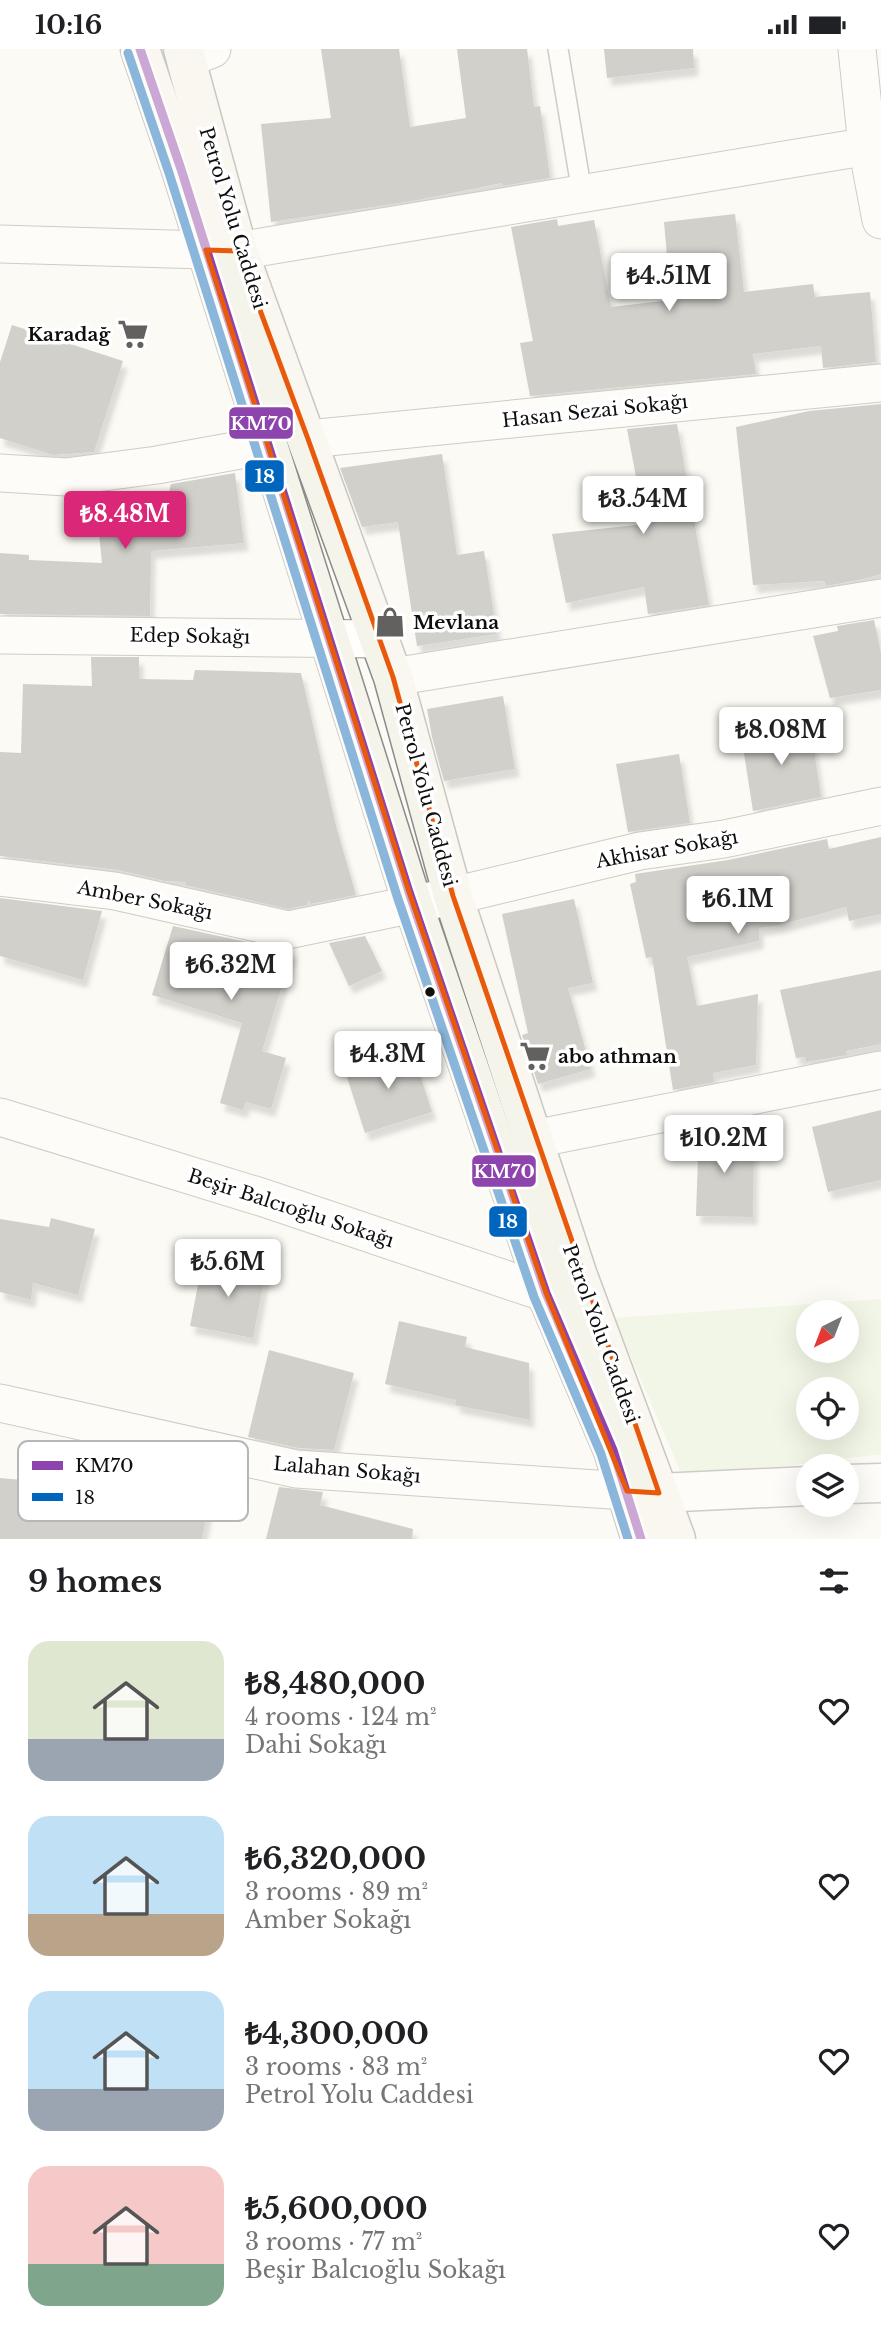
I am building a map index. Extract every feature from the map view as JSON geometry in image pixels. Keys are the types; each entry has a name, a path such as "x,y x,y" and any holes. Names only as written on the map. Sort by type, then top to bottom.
{"main road":[{"name":"Petrol Yolu Caddesi","path":"140,49 222,250 308,439 393,677 453,896 534,1139 562,1285"},
{"name":"Petrol Yolu Caddesi","path":"194,52 222,250 268,445 414,904 562,1285 613,1450 676,1539"},
{"name":"Petrol Yolu Caddesi","path":"641,1539 643,1492"}],"street":[{"path":"856,49 874,145 881,220"},
{"path":"0,244 222,250 874,145"},
{"name":"Hasan Sezai Sokağı","path":"308,439 881,383"},
{"path":"0,473 65,477 157,465 268,445"},
{"path":"393,677 881,598"},
{"name":"Edep Sokağı","path":"0,635 380,639"},
{"name":"Akhisar Sokağı","path":"453,896 639,851 724,839 881,806"},
{"name":"Amber Sokağı","path":"0,877 115,891 288,930 453,896"},
{"path":"534,1139 881,1070"},
{"name":"Beşir Balcıoğlu Sokağı","path":"0,1117 562,1285"},
{"name":"Lalahan Sokağı","path":"0,1403 170,1441"},
{"name":"Lalahan Sokağı","path":"248,1458 296,1469 643,1492"},
{"path":"859,1484 881,1483"},
{"path":"643,1492 796,1486"}],"lane":[{"path":"558,49 582,193"}],"highlighted area":[{"path":"206,250 238,251 308,439 393,677 453,896 659,1493 627,1491 546,1293 409,892"}],"green space":[{"path":"881,1299 881,1454 859,1457 859,1454 796,1454 796,1465 684,1479 614,1318 796,1305 796,1363 859,1363 859,1301"}],"building":[{"path":"321,49 399,49 410,127 466,118 457,49 527,49 534,107 540,106 550,178 503,186 502,183 413,201 271,222 261,124 331,118"},
{"path":"604,49 693,49 694,68 607,78"},
{"path":"735,214 744,292 813,284 815,297 870,292 876,362 823,368 821,346 753,354 756,374 530,396 520,343 533,341 511,227 557,219 558,226 594,220 611,307 671,300 664,222"},
{"path":"12,325 123,361 94,452 53,455 0,438 0,362"},
{"path":"881,404 881,574 826,586 824,581 753,585 736,427 809,411"},
{"path":"677,424 709,605 648,614 644,587 566,603 552,534 645,524 627,429"},
{"path":"442,454 457,555 484,551 497,634 417,646 398,522 362,527 340,468"},
{"path":"235,473 244,543 151,551 150,616 0,614 0,553 29,555 29,560 102,563 95,494 121,491 169,492 171,484"},
{"path":"874,620 881,653 881,690 830,698 813,636 838,631 837,626"},
{"path":"91,657 139,657 139,679 193,680 195,670 301,673 336,826 356,895 310,904 309,900 307,905 288,909 185,885 186,882 165,881 118,870 0,856 0,752 21,753 23,684 92,686"},
{"path":"503,696 515,769 444,781 427,709"},
{"path":"810,724 821,797 753,811 741,734"},
{"path":"679,754 690,823 628,832 616,764"},
{"path":"881,837 881,914 849,921 846,907 759,928 759,941 687,957 697,1006 758,994 756,1065 713,1073 714,1082 673,1090 652,957 646,958 630,884 636,882 635,874 728,860 827,839 829,849"},
{"path":"0,898 102,911 83,980 0,956"},
{"path":"574,899 593,983 568,988 591,1069 538,1084 522,1035 528,1033 502,914"},
{"path":"173,926 293,950 262,1051 286,1058 271,1109 246,1102 243,1110 220,1103 242,1023 152,995"},
{"path":"365,936 382,971 349,986 329,943"},
{"path":"881,970 881,1044 846,1051 847,1055 806,1062 805,1057 796,1058 780,990"},
{"path":"412,1050 432,1112 365,1133 345,1071"},
{"path":"881,1110 881,1180 828,1192 812,1127"},
{"path":"721,1123 724,1141 754,1141 753,1217 696,1216 699,1128"},
{"path":"51,1218 95,1229 78,1295 33,1283 31,1300 0,1292 0,1219 49,1227"},
{"path":"203,1259 266,1271 253,1338 190,1326"},
{"path":"399,1321 467,1337 465,1347 529,1363 530,1420 455,1405 456,1400 385,1384"},
{"path":"269,1350 354,1373 334,1450 299,1448 248,1437"},
{"path":"0,1478 18,1480 18,1521 205,1521 202,1539 0,1539"},
{"path":"279,1487 323,1492 320,1505 413,1529 412,1539 266,1539"}],"transit line":[{"name":"KM70","path":"140,49 181,169 409,892 546,1293 613,1450 641,1539"},
{"name":"18","path":"128,53 169,173 397,896 534,1297 601,1454 628,1539"}],"place":[{"name":"Karadağ","path":"133,334"},
{"name":"Mevlana","path":"390,622"},
{"name":"abo athman","path":"535,1056"}]}
